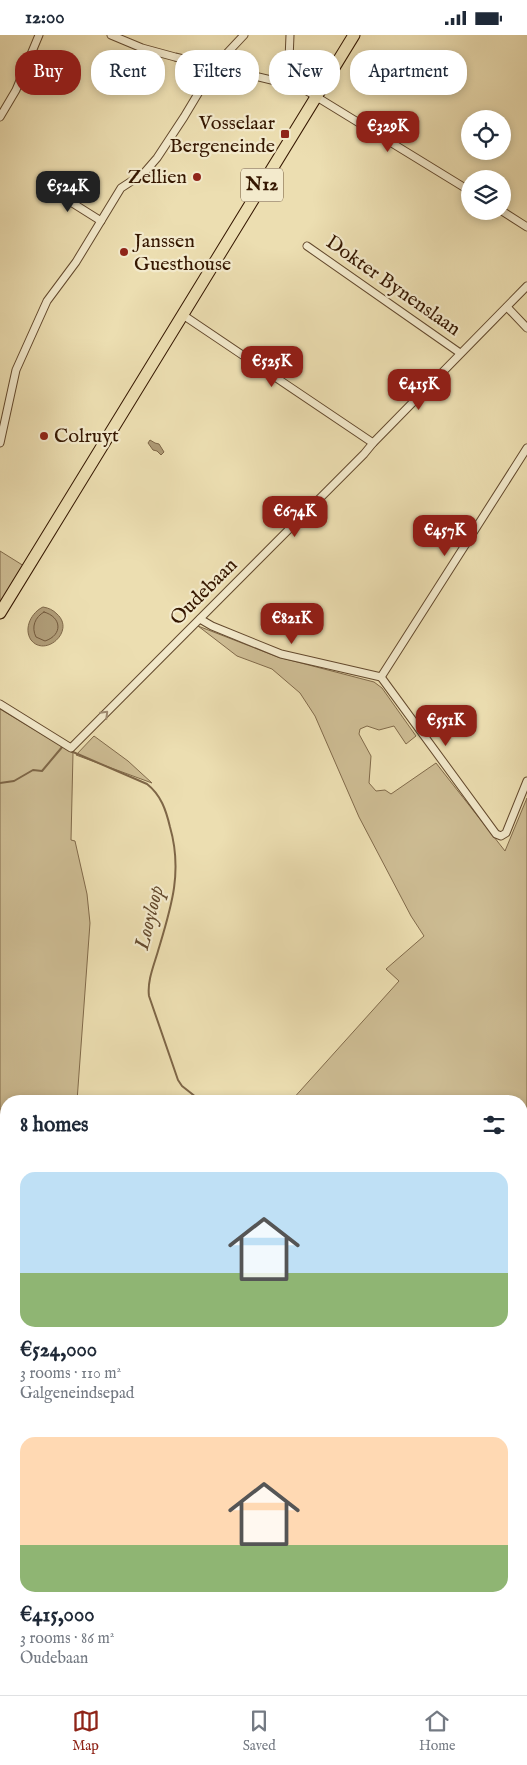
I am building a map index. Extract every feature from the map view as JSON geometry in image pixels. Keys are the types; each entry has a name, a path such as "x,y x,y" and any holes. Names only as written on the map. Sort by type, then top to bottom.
{"main road":[{"name":"N12","path":"0,613 354,35"}],"street":[{"path":"0,117 16,90 39,35"},
{"path":"111,35 142,48 175,57"},
{"path":"230,50 244,35"},
{"path":"289,50 290,35"},
{"path":"0,443 3,414 16,370 47,301 76,262 122,188 144,173 157,158 197,95"},
{"path":"317,96 461,185"},
{"path":"47,187 101,221"},
{"path":"511,217 527,227"},
{"name":"Dokter Bynenslaan","path":"307,246 460,353"},
{"name":"Oudebaan","path":"0,704 71,748 364,454 527,286"},
{"path":"506,307 527,328"},
{"path":"183,315 373,443"},
{"path":"381,677 527,448"},
{"path":"200,619 212,626 281,654 381,677 496,834 501,836 506,833 527,781"}],"shaded area":[{"path":"0,551 24,566 0,606"},
{"path":"198,626 278,657 374,682 382,688 416,736 406,744 394,726 379,730 367,726 360,729 359,734 371,756 369,783 376,791 385,790 391,794 436,763 505,851 527,798 527,1095 296,1095 399,981 386,969 424,936 411,916 359,817 315,716 300,693 272,669 237,656"},
{"path":"0,709 73,753 71,840 75,841 87,894 90,923 77,1095 0,1095"},
{"path":"94,736 128,761 152,783 76,755"}],"water":[{"path":"150,440 159,444 164,452 161,455 153,450 148,443"},
{"path":"43,607 51,609 57,614 62,621 63,628 56,640 44,646 37,645 31,640 28,630 32,616"}],"waterway":[{"name":"Looyloop","path":"0,783 14,781 33,770 42,771 63,746"},
{"name":"Looyloop","path":"73,752 147,784 156,793 165,809 174,843 174,890 150,979 149,996 178,1080 182,1086 193,1095"}],"place":[{"name":"Vosselaar Bergeneinde","path":"285,134"},
{"name":"Zellien","path":"197,177"},
{"name":"Janssen Guesthouse","path":"124,252"},
{"name":"Colruyt","path":"44,436"}]}
